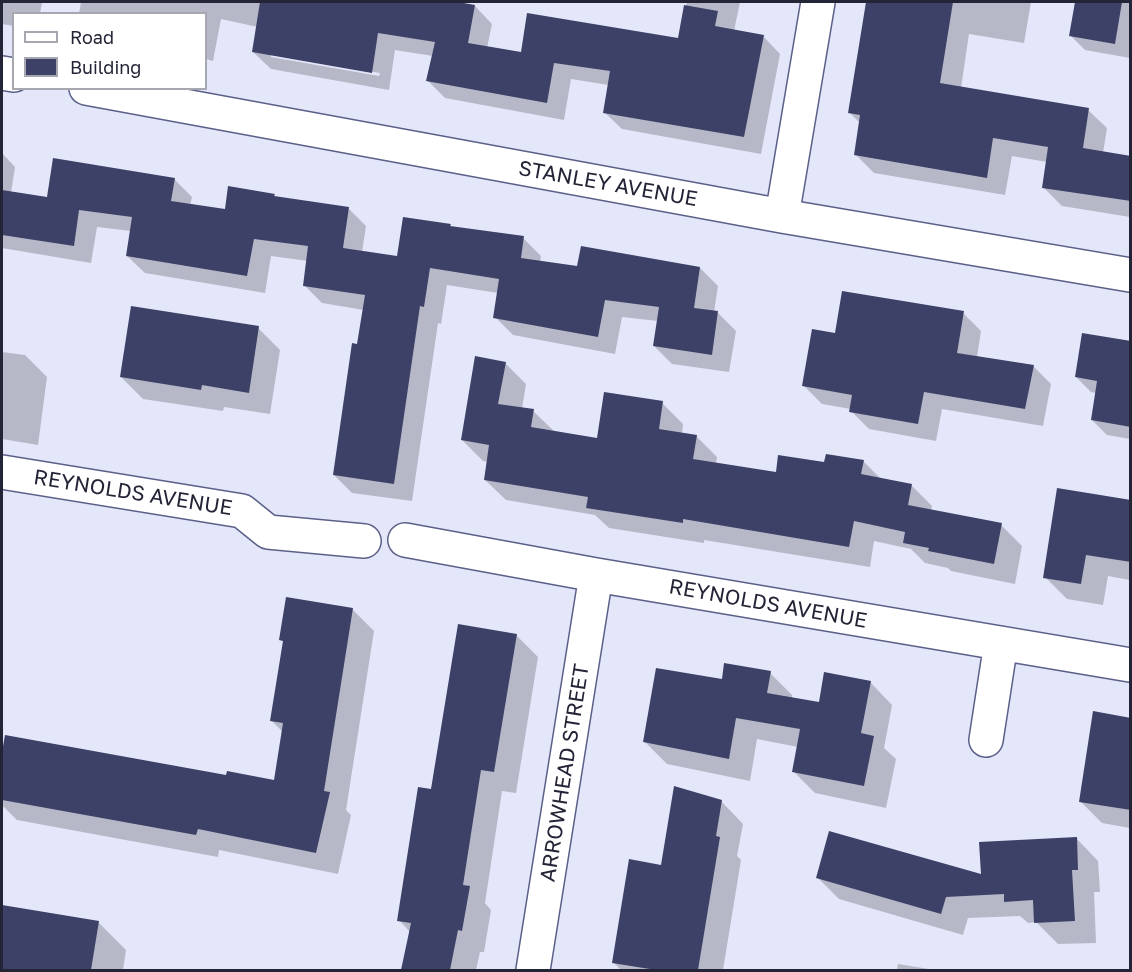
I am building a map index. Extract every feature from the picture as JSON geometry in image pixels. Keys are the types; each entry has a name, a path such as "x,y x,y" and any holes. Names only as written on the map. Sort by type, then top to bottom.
{"street":[{"path":"782,216 818,2"},
{"name":"STANLEY AVENUE","path":"97,90 782,216 1131,275"},
{"name":"REYNOLDS AVENUE","path":"2,472 242,511 268,532 364,541"},
{"name":"REYNOLDS AVENUE","path":"405,540 596,575 1131,665"},
{"name":"ARROWHEAD STREET","path":"533,970 596,575"},
{"path":"986,740 1002,643"}],"building":[{"path":"260,2 458,2 475,5 468,43 521,52 527,13 678,38 684,5 718,11 715,26 764,35 744,137 603,113 610,71 554,63 547,103 426,81 435,42 378,33 372,73 252,52"},
{"path":"866,2 953,2 940,83 1089,108 1083,148 1131,156 1131,201 1042,188 1048,147 993,138 987,178 854,155 860,115 848,113"},
{"path":"1075,2 1122,2 1115,44 1069,36"},
{"path":"53,158 175,178 171,201 225,209 228,186 275,194 274,196 349,207 343,248 397,256 403,217 524,236 521,258 577,266 581,246 700,267 694,308 718,311 712,355 653,346 659,307 605,300 598,337 493,318 499,279 430,268 424,307 420,306 394,484 333,475 352,343 357,344 365,295 303,286 308,246 254,239 247,276 126,256 132,217 79,210 74,246 2,235 2,190 47,197"},
{"path":"842,291 964,311 957,353 1034,365 1025,409 924,392 918,424 849,412 852,395 802,386 812,329 835,333"},
{"path":"131,306 259,326 249,393 202,385 201,390 120,377"},
{"path":"1082,333 1131,341 1131,427 1091,420 1097,381 1075,377"},
{"path":"475,356 506,362 498,404 534,409 531,427 597,438 604,392 663,401 659,429 697,435 693,459 776,472 778,455 824,462 826,454 864,460 861,474 912,484 908,505 1002,523 994,564 928,551 929,548 903,543 905,532 854,521 849,547 683,519 683,523 586,508 588,497 484,480 489,445 461,440"},
{"path":"1057,488 1131,500 1131,562 1086,555 1081,584 1043,578"},
{"path":"286,597 353,608 324,791 330,792 316,853 198,829 196,835 2,800 2,752 5,735 226,775 227,771 274,780 283,723 270,721 283,641 279,640"},
{"path":"458,624 517,634 494,772 481,770 463,885 470,886 462,931 458,930 450,970 401,970 411,923 397,921 418,787 431,789"},
{"path":"724,663 771,671 767,693 819,702 824,672 871,681 861,733 874,736 864,786 792,772 800,729 736,718 729,759 643,742 656,668 722,679"},
{"path":"1093,711 1131,718 1131,810 1079,802"},
{"path":"674,786 722,800 716,836 720,837 698,970 656,970 612,963 629,859 661,865"},
{"path":"829,831 981,874 979,842 1077,837 1078,870 1072,870 1075,921 1034,923 1033,900 1004,902 1004,894 946,897 941,914 816,878"},
{"path":"2,905 99,921 91,970 2,970"}]}
